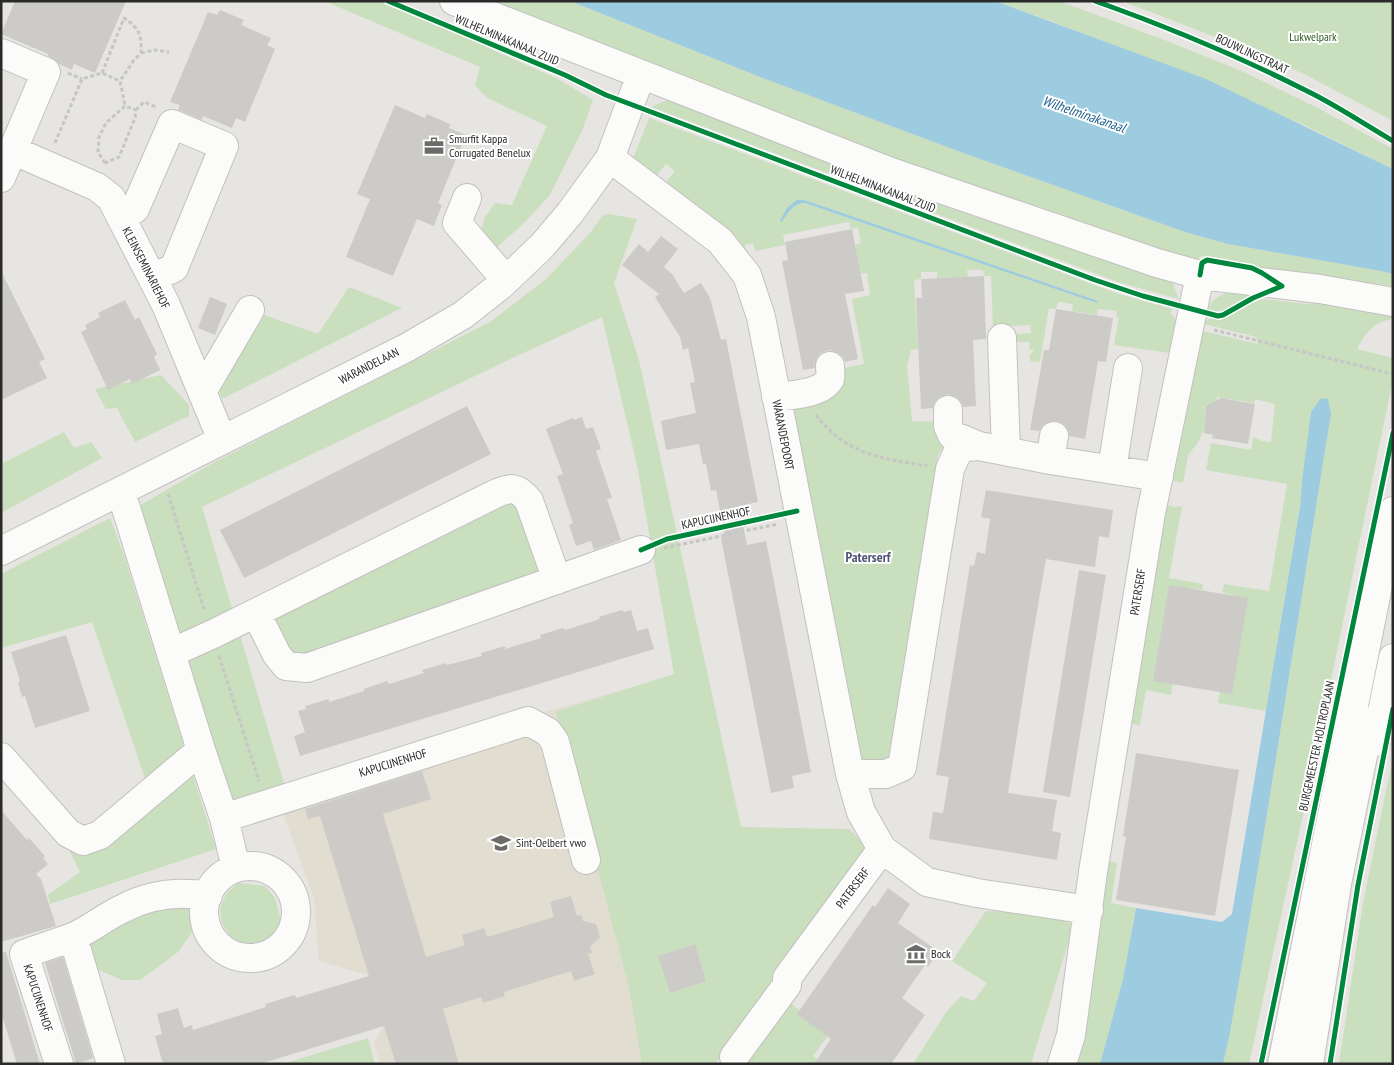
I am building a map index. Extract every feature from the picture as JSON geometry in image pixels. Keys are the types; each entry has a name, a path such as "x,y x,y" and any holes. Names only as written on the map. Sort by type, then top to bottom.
{"street":[{"name":"WILHELMINAKANAAL ZUID","path":"454,1 891,172 1157,263 1200,275 1320,289 1393,302"},
{"path":"1,53 46,72 1,178"},
{"name":"WARANDELAAN","path":"1,551 406,348 463,315 506,280 542,246 570,213 610,158 641,75"},
{"path":"120,216 135,209 172,124 224,146 174,268 152,278"},
{"name":"KLEINSEMINARIEHOF","path":"12,150 46,165 101,175 166,305 222,440"},
{"name":"WARANDEPOORT","path":"610,158 720,241 747,275 788,395 799,520 850,774 861,812 882,849"},
{"path":"467,198 457,223 506,280"},
{"name":"PATERSERF","path":"1062,1064 1071,1035 1151,513 1200,275"},
{"path":"202,392 250,310"},
{"path":"1002,338 1006,451"},
{"path":"788,395 811,392 824,386 830,378 830,366"},
{"path":"1112,469 1128,368"},
{"path":"948,410 948,426 952,435 979,446 1006,451 1052,448 1112,469 1159,476"},
{"path":"850,774 886,774 902,767 950,469 958,451 966,447 979,446"},
{"path":"171,653 256,613 495,494 511,488 521,491 529,501 557,580"},
{"path":"121,492 224,818 236,868"},
{"path":"1282,1064 1393,511"},
{"path":"256,613 276,656 286,666 307,668 641,550"},
{"path":"1309,1064 1337,884 1393,605"},
{"path":"1318,1064 1344,890 1393,658"},
{"name":"KAPUCIJNENHOF","path":"224,818 528,721 548,732 555,742 586,860"},
{"path":"1,757 68,833 83,841 100,835 201,750"},
{"path":"882,849 927,882 977,894 1089,910"},
{"name":"PATERSERF","path":"734,1058 787,985 787,978 882,849"},
{"path":"252,866 267,869 280,877 290,889 296,903 296,919 291,933 282,946 269,954 254,958 239,957 225,951 214,941 207,928 204,913 208,896 213,886 223,875 236,868 252,866"},
{"name":"KAPUCIJNENHOF","path":"58,1064 24,954 73,937 124,908 149,898 175,893 208,896"},
{"path":"73,937 111,1064"}],"path":[{"path":"102,73 124,18 134,24 142,38 141,53"},
{"path":"125,106 120,80 134,60 141,53 155,50 169,52"},
{"path":"46,165 82,79 102,73 120,80"},
{"path":"101,175 98,152 99,137 106,122 125,106"},
{"path":"101,175 119,157 136,118 136,110 125,106"},
{"path":"1194,309 1196,322 1202,327 1393,374"},
{"path":"788,395 845,444 872,456 950,469"}],"shaded area":[{"name":"Sint-Oelbert vwo","path":"674,675 692,1064 380,1064 374,1043 383,1027 367,975 319,961 314,898 274,789"}],"green space":[{"path":"324,1 383,1 558,79 593,100 582,131 550,195 523,224 495,249 480,234 485,217 495,203 512,205 547,126 487,98 475,85 480,67"},
{"path":"481,1 570,1 760,77 955,150 1185,232 1228,244 1393,274 1393,287 1376,283 1375,285 1281,275 1245,263 1202,256 1196,262 1020,209"},
{"path":"995,1 1059,1 1244,72 1318,108 1393,149 1393,169 1304,125 1062,25"},
{"name":"Lukwelpark","path":"1122,1 1393,1 1393,121 1308,76 1262,55"},
{"path":"670,99 1004,225 1142,273 1171,279 1179,299 1118,282 651,107"},
{"path":"649,118 1119,294 1172,309 1171,314 1176,319 1170,353 1114,345 1119,318 1116,317 1117,311 1098,309 1097,315 1072,311 1073,304 1058,302 1056,309 1049,308 1040,362 1030,361 1030,354 1033,353 1033,350 1030,350 1029,342 1013,342 1012,336 1031,333 1030,325 993,327 991,276 984,276 983,270 967,270 968,277 937,278 937,272 921,272 921,279 914,280 918,349 911,350 907,365 912,421 939,422 947,442 939,453 936,463 940,473 890,763 861,762 789,408 840,369 864,364 852,299 870,295 867,273 860,274 855,245 861,243 858,227 851,229 849,222 783,235 785,245 755,251 753,243 745,245 746,252 660,183 662,179 666,182 675,171 666,164 657,175 660,178 658,181 632,161","holes":["797,200 804,200 831,209 1098,301 805,203 797,205 789,212"]},
{"path":"609,214 637,219 614,283 639,360 741,827 849,829 869,849 715,1064 642,1064 629,987 556,712 674,674 637,465 602,317 202,507 234,615 177,638 137,507 211,464 490,322 546,279 590,233 603,215"},
{"path":"349,287 402,308 222,399 217,385 259,313 318,334"},
{"path":"1230,292 1248,293 1249,296 1224,311 1207,311 1210,304 1216,298"},
{"path":"1263,299 1308,304 1324,301 1393,315 1393,319 1386,320 1371,329 1357,349 1393,358 1393,379 1310,782 1249,1064 1223,1064 1256,882 1331,414 1311,412 1300,507 1266,711 1218,703 1236,596 1222,592 1224,584 1269,591 1287,484 1206,470 1211,443 1251,450 1253,437 1271,442 1275,404 1255,399 1254,403 1217,397 1216,399 1219,400 1206,409 1204,407 1206,426 1197,444 1188,455 1183,483 1166,479 1198,330 1258,344 1256,337 1200,323 1209,319 1226,318 1243,306"},
{"path":"161,375 189,405 189,416 135,442 117,408 106,409 95,389"},
{"path":"64,432 74,448 91,442 102,458 1,513 1,464"},
{"path":"504,497 516,500 543,576 300,660 289,658 273,625 277,608"},
{"path":"1161,504 1175,507 1182,506 1169,578 1203,584 1202,590 1189,588 1171,695 1146,690 1140,725 1125,723"},
{"path":"110,518 124,555 185,749 146,781 92,622 1,648 1,574"},
{"path":"238,628 285,787 226,806 183,658"},
{"path":"1393,757 1393,1064 1339,1064 1363,903"},
{"path":"191,769 216,849 50,904 48,895 80,872 65,842"},
{"path":"1103,860 1117,863 1111,903 1136,908 1123,979 1100,1064 1072,1064"},
{"path":"238,883 265,886 275,898 282,924 280,934 275,943 250,950 232,939 222,923 220,909 226,894"},
{"path":"193,906 195,928 178,952 140,980 122,980 96,969 87,939 137,911"},
{"path":"986,911 1031,913 1074,924 1031,1064 913,1064 947,1011 961,996 974,1001 987,983 952,961"},
{"path":"786,998 830,1033 813,1056 823,1064 737,1064"},
{"path":"368,1038 375,1064 282,1064"}],"water":[{"name":"Wilhelminakanaal","path":"570,1 995,1 1206,79 1393,169 1393,274 1228,244 1185,232 955,150 760,77"},
{"path":"797,200 804,200 831,209 1098,301 1097,303 805,203 794,207 782,222 780,221 787,208"},
{"path":"1321,398 1328,399 1331,414 1256,882 1223,1064 1100,1064 1123,979 1136,908 1222,922 1232,914 1300,507 1311,412"}],"building":[{"path":"15,1 126,1 95,73 74,64 72,70 59,64 48,54 1,34"},
{"path":"220,10 244,20 241,25 271,38 267,45 275,49 245,122 236,118 232,128 203,116 202,120 178,110 180,105 170,102 208,12 217,15"},
{"path":"395,105 425,118 427,114 450,124 449,128 466,135 438,203 442,205 434,226 417,219 393,276 346,257 370,199 357,194"},
{"path":"852,229 864,291 845,294 858,359 845,362 838,353 829,350 821,353 817,358 814,368 803,370 782,261 788,260 785,242"},
{"path":"661,236 678,249 664,267 672,274 684,293 701,283 710,298 721,340 726,339 758,502 739,506 747,545 766,541 811,772 792,776 794,788 771,793 721,538 725,537 716,490 711,491 706,464 703,464 699,444 666,450 661,421 696,413 690,383 695,382 688,348 683,350 680,337 655,297 659,294 622,265 639,244 648,252"},
{"path":"1,271 45,359 39,362 47,378 1,400"},
{"path":"984,276 986,339 973,340 976,406 963,407 956,397 948,394 940,397 935,402 933,408 921,409 916,298 922,298 921,279"},
{"path":"210,297 227,304 215,335 198,328"},
{"path":"125,300 135,320 139,317 157,354 154,357 160,370 132,384 130,379 108,390 81,332 87,329 85,325 100,317 98,313"},
{"path":"1056,309 1113,318 1106,362 1098,361 1085,439 1069,436 1064,424 1057,421 1048,422 1042,426 1040,431 1030,430 1044,350 1049,350"},
{"path":"1221,398 1255,404 1248,444 1212,438 1213,435 1204,433 1205,407"},
{"path":"467,406 491,454 244,578 220,530"},
{"path":"582,417 586,429 593,427 601,449 596,451 612,498 607,499 621,540 594,550 591,541 576,546 569,525 573,523 557,476 563,474 546,429 573,418 574,420"},
{"path":"986,490 1113,510 1109,538 1099,536 1095,567 1046,559 1029,658 1008,793 1057,800 1052,831 1061,833 1057,860 929,839 933,812 943,813 949,777 936,775 970,565 974,566 977,552 985,554 990,519 981,517"},
{"path":"1079,570 1106,575 1070,797 1043,792"},
{"path":"1169,585 1248,598 1232,694 1153,681"},
{"path":"622,610 624,612 631,610 637,631 648,628 654,649 300,756 294,736 305,732 298,711 306,709 305,706 329,699 329,702 364,691 364,689 387,681 389,684 424,673 422,670 446,663 447,665 482,656 481,653 505,646 505,649 541,638 540,635 563,628 565,630"},
{"path":"66,635 90,711 35,728 25,696 22,697 18,683 20,681 11,652"},
{"path":"1136,753 1239,770 1215,916 1116,900 1126,837 1123,836"},
{"path":"422,771 431,799 383,814 426,957 465,945 462,935 484,928 487,937 554,917 550,902 571,896 577,916 581,915 583,921 596,924 600,937 590,947 592,953 588,954 595,974 574,981 571,971 504,992 505,996 483,1003 481,997 443,1009 459,1064 396,1064 384,1026 260,1064 163,1064 155,1036 162,1034 157,1014 178,1008 184,1028 192,1025 193,1030 266,1007 265,1004 295,995 296,998 369,976 320,816 308,819 305,809"},
{"path":"1,810 27,840 29,838 45,856 43,858 48,864 36,874 41,879 56,926 1,942"},
{"path":"888,888 910,904 898,923 938,951 928,967 925,965 902,998 925,1015 891,1064 814,1064 831,1039 797,1014 873,905 875,907"},
{"path":"695,944 706,981 670,993 658,956"},
{"path":"1,952 6,952 40,1064 17,1064 1,1012"},
{"path":"63,957 93,1058 76,1064 45,963"}],"cycle path":[{"path":"388,1 565,75 606,95 1095,280 1143,296 1218,316 1282,286"},
{"name":"BOUWLINGSTRAAT","path":"1095,1 1149,21 1255,66 1329,102 1393,141"},
{"path":"1200,275 1202,263 1207,260 1252,268 1282,286"},
{"name":"BURGEMEESTER HOLTROPLAAN","path":"1261,1064 1393,433"},
{"path":"641,550 667,539 797,511"},
{"path":"1330,1064 1358,885 1393,709"}],"place":[{"name":"Smurfit Kappa Corrugated Benelux","path":"434,146"},
{"name":"Sint-Oelbert vwo","path":"501,843"},
{"name":"Bock","path":"916,954"}],"district":[{"name":"Paterserf","path":"868,557"}]}
